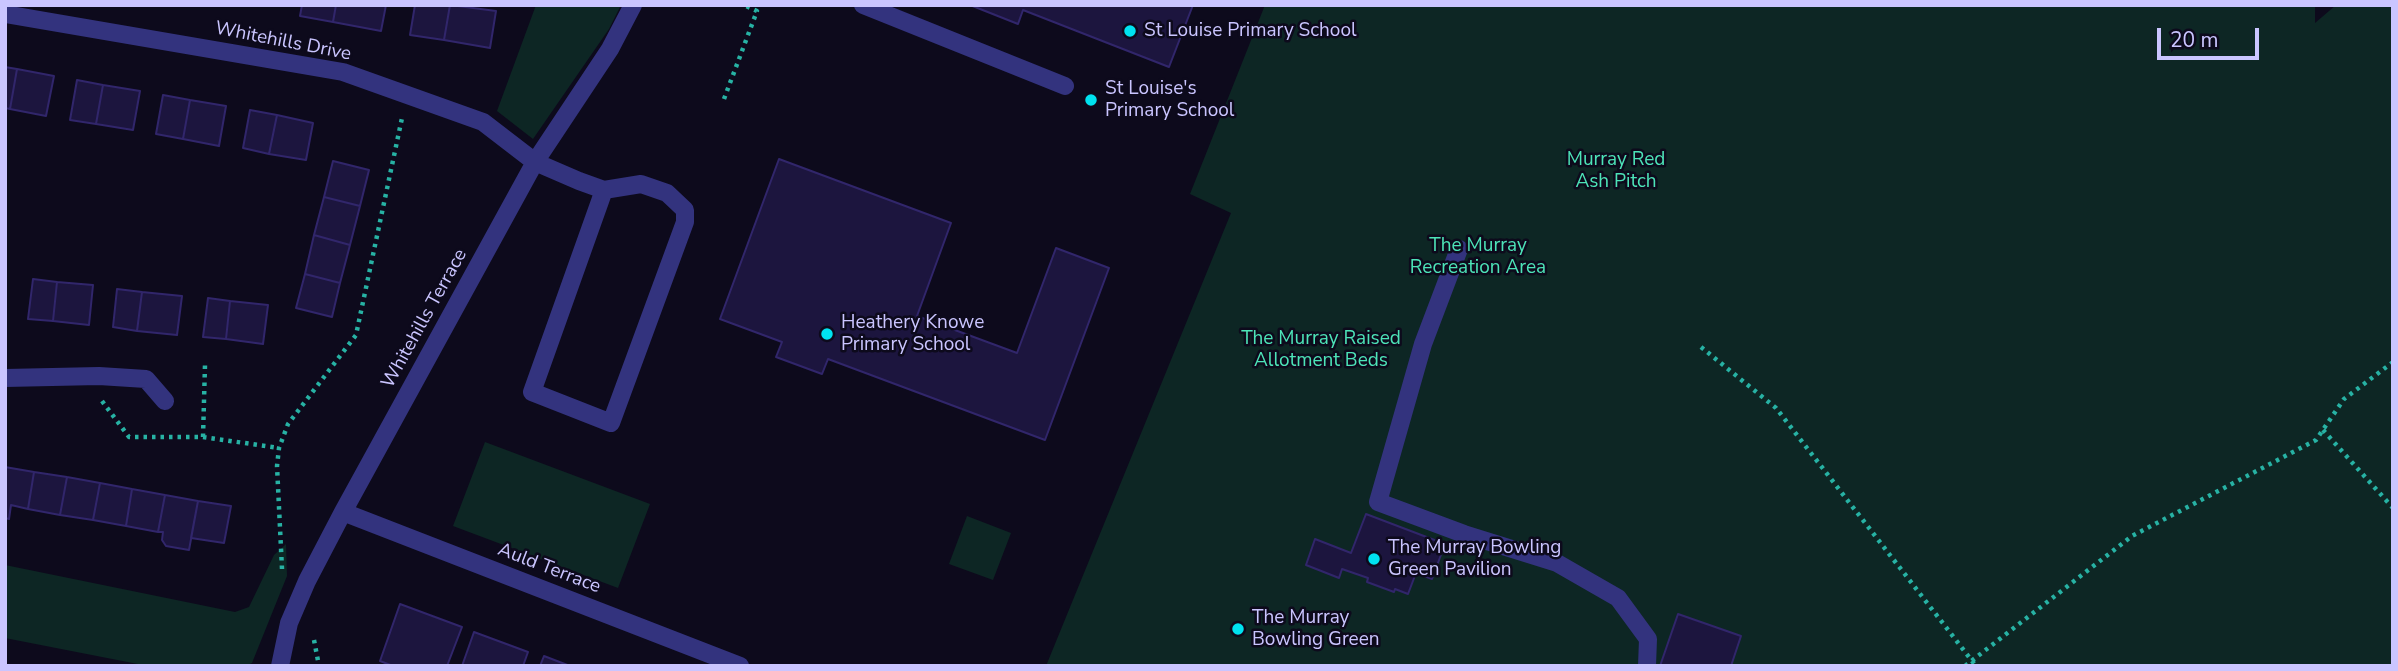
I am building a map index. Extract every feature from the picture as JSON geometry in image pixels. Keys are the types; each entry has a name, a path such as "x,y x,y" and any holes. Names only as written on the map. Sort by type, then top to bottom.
{"street":[{"name":"Whitehills Terrace","path":"280,666 289,623 307,581 343,512 535,162 610,49 633,5"},
{"path":"863,5 1065,86"},
{"name":"Whitehills Drive","path":"5,14 343,72 483,122 535,162 604,190"},
{"path":"641,184 667,193 685,210 681,236 611,423 532,392 604,190 641,184"},
{"path":"1459,249 1423,344 1378,502 1464,534 1557,563 1618,597 1648,639 1647,666"},
{"path":"5,378 99,376 146,379 165,401"},
{"name":"Auld Terrace","path":"343,512 740,666"}],"path":[{"path":"723,99 759,8 744,5"},
{"path":"307,581 282,572 277,466 279,448 288,424 356,335 403,111"},
{"path":"1701,347 1776,408 1976,666"},
{"path":"1965,666 2132,536 2316,440 2344,399 2393,362"},
{"path":"203,437 205,365"},
{"path":"99,376 100,398 129,437 203,437 279,448"},
{"path":"2323,430 2393,508"}],"green space":[{"path":"536,5 621,5 609,29 533,139 497,111"},
{"name":"The Murray Recreation Area","path":"1265,5 2315,5 2315,23 2336,5 2393,5 2393,666 1046,666 1231,213 1190,194"},
{"path":"485,442 650,504 618,588 453,526"},
{"path":"967,516 1011,533 993,580 949,564"},
{"path":"286,544 287,576 252,663 245,666 148,666 5,638 5,565 235,612 249,607 274,555"}],"building":[{"path":"302,5 336,5 333,22 300,16"},
{"path":"336,5 386,5 381,31 333,22"},
{"path":"415,5 450,5 444,40 410,35"},
{"path":"450,5 496,11 490,48 444,40"},
{"name":"St Louise Primary School","path":"970,5 1193,5 1169,67 1023,10 1018,24"},
{"path":"5,67 17,69 10,109 5,108"},
{"path":"17,69 54,76 46,116 10,109"},
{"path":"77,80 103,85 96,124 70,120"},
{"path":"103,85 140,91 133,130 96,124"},
{"path":"163,95 190,100 183,139 156,134"},
{"path":"190,100 226,106 219,146 183,139"},
{"path":"250,110 277,115 269,154 243,148"},
{"path":"277,115 313,123 306,160 269,154"},
{"path":"779,159 951,223 917,316 1017,353 1056,248 1109,268 1045,440 828,359 822,374 776,357 782,342 720,319"},
{"path":"333,161 369,170 360,206 324,197"},
{"path":"324,197 360,206 350,245 314,235"},
{"path":"314,235 350,245 340,283 305,274"},
{"path":"305,274 340,283 332,317 296,308"},
{"path":"33,279 57,282 53,321 28,319"},
{"path":"57,282 93,285 89,325 53,321"},
{"path":"117,289 142,292 137,331 113,327"},
{"path":"142,292 182,296 177,335 137,331"},
{"path":"208,298 230,301 226,339 203,337"},
{"path":"230,301 268,305 263,344 226,339"},
{"path":"5,467 34,472 28,509 11,505 9,519 5,518"},
{"path":"34,472 67,477 60,515 28,509"},
{"path":"67,477 100,483 93,520 60,515"},
{"path":"100,483 132,489 126,526 93,520"},
{"path":"132,489 165,495 158,532 126,526"},
{"path":"165,495 198,501 189,550 166,546 162,540 163,532 158,532"},
{"path":"198,501 231,506 224,543 191,538"},
{"name":"The Murray Bowling Green Pavilion","path":"1366,514 1445,544 1432,579 1416,573 1408,594 1367,582 1368,578 1342,569 1339,578 1306,565 1315,539 1351,553"},
{"path":"400,604 462,627 447,666 393,666 380,661"},
{"path":"1678,614 1741,636 1731,666 1660,666"},
{"path":"474,632 528,652 523,666 462,666"},
{"path":"544,656 570,666 540,666"}],"place":[{"name":"St Louise Primary School","path":"1130,31"},
{"name":"St Louise's Primary School","path":"1091,100"},
{"name":"Heathery Knowe Primary School","path":"827,334"},
{"name":"The Murray Bowling Green Pavilion","path":"1374,559"},
{"name":"The Murray Bowling Green","path":"1238,629"}],"park label":[{"name":"Murray Red Ash Pitch","path":"1616,171"},
{"name":"The Murray Raised Allotment Beds","path":"1321,350"}]}
